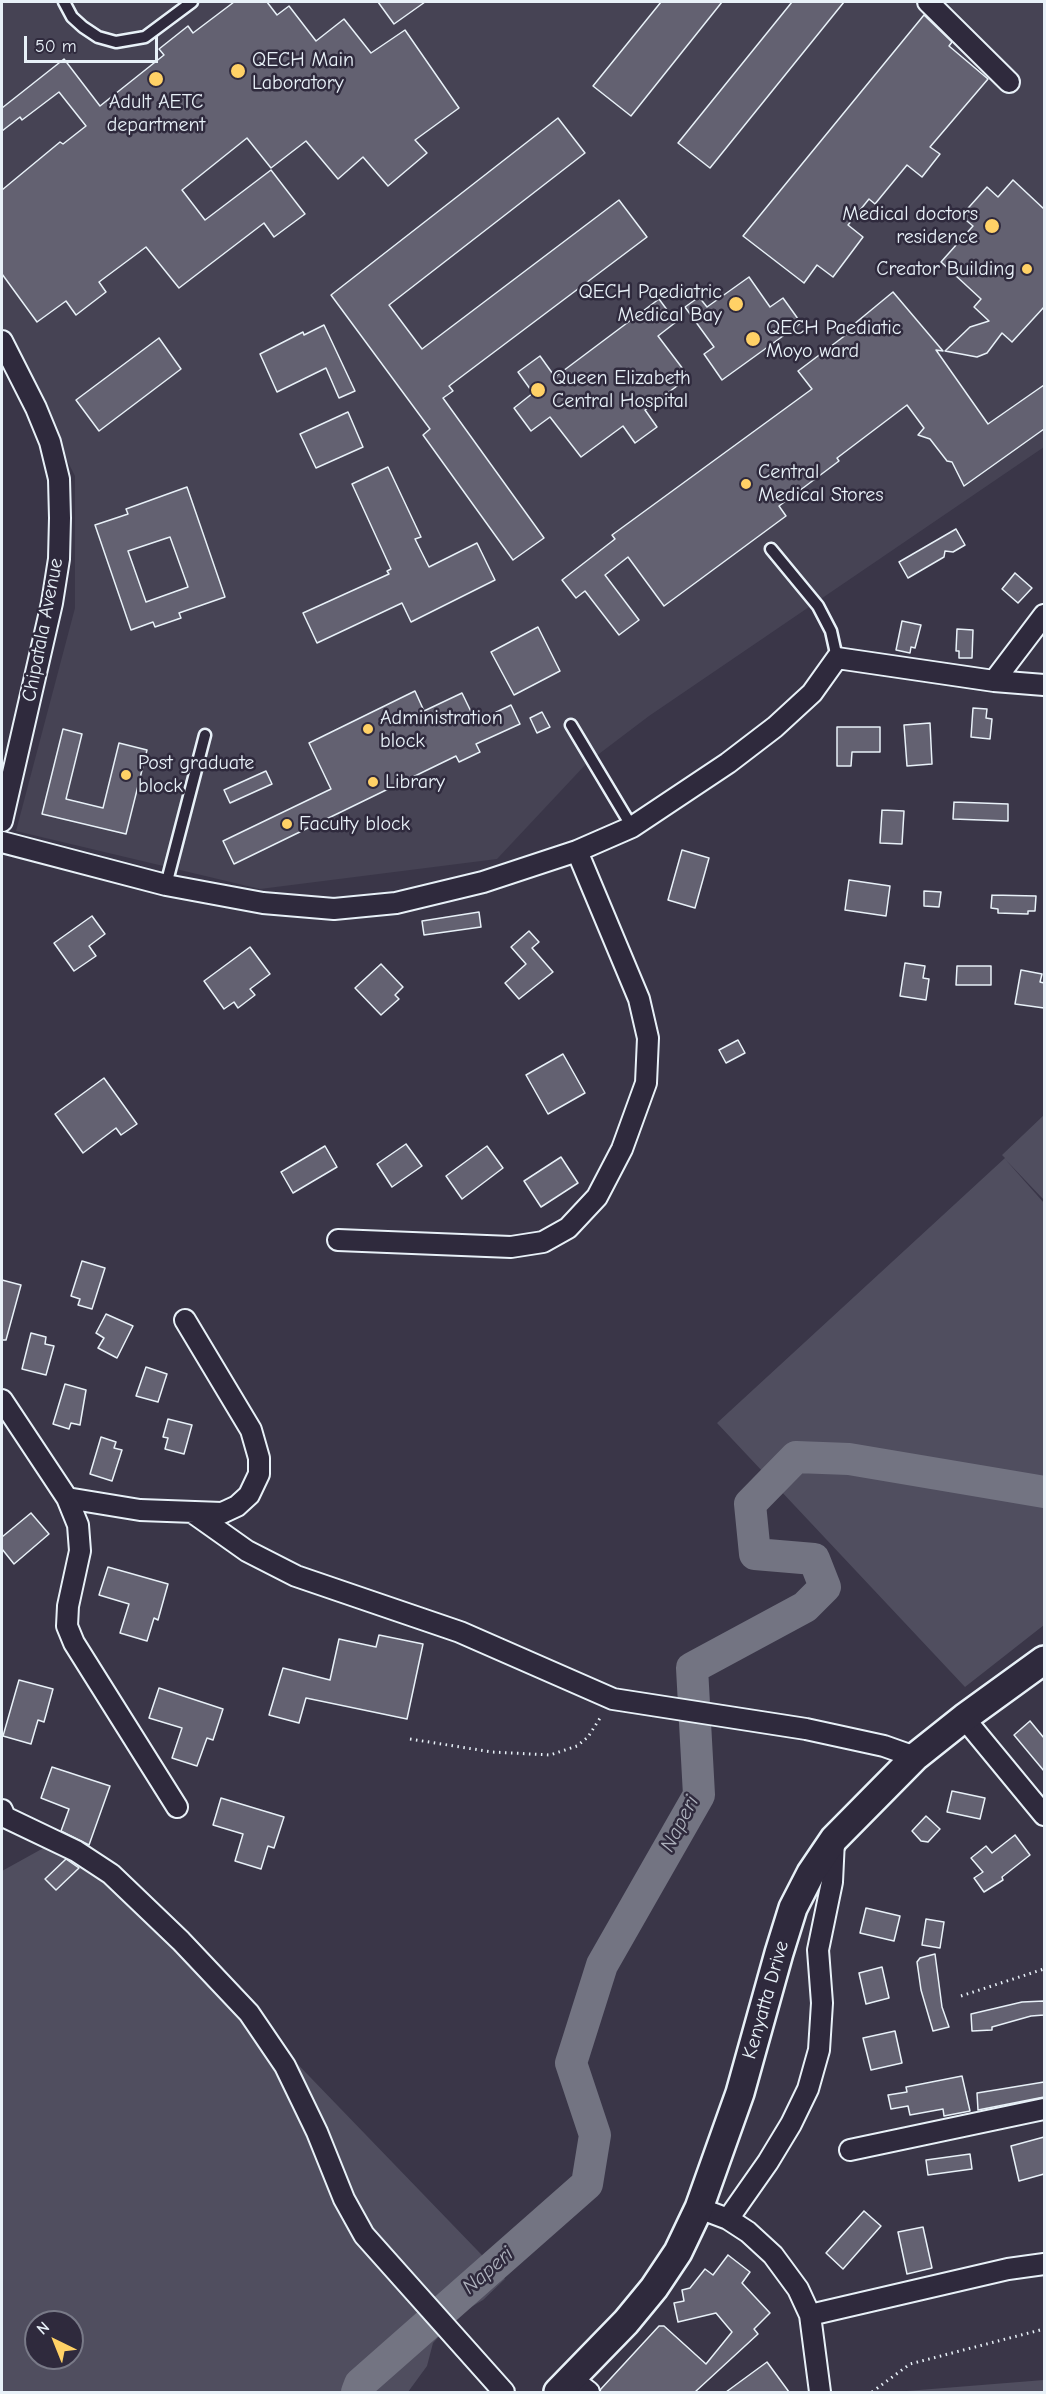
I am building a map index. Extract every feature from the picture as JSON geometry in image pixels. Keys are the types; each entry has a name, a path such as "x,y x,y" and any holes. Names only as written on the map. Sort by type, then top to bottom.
{"main road":[{"name":"Kenyatta Drive","path":"577,2389 654,2288 678,2252 699,2208 740,2094 793,1908 811,1873 834,1839 915,1757 1044,1660"}],"street":[{"path":"928,2 1009,82"},
{"name":"Chipatala Avenue","path":"2,341 36,408 50,442 59,479 60,518 59,559 52,603 2,821"},
{"path":"994,681 1044,615"},
{"path":"2,842 166,885 263,903 334,909 396,903 472,885 577,851 632,827 728,763 775,727 812,693 837,658 994,681 1044,685"},
{"path":"338,1240 511,1246 543,1242 568,1228 597,1197 622,1149 645,1083 648,1038 639,999 577,851"},
{"path":"67,1498 140,1510 222,1513 237,1506 249,1495 259,1474 259,1458 251,1430 185,1320"},
{"path":"2,1400 67,1498 78,1525 80,1551 68,1606 67,1626 74,1643 177,1807"},
{"path":"192,1512 247,1551 296,1576 460,1632 614,1699 806,1729 915,1757"},
{"path":"964,1718 1044,1815"},
{"path":"2,1810 5,1817 76,1851 111,1874 181,1941 249,2013 285,2066 317,2132 344,2199 364,2235 504,2392"},
{"path":"728,2219 768,2162 791,2124 808,2089 819,2050 822,2003 818,1950 832,1882 834,1839"},
{"path":"850,2150 1044,2109"},
{"path":"699,2208 728,2219 748,2232 773,2255 798,2289 810,2315 820,2392"},
{"path":"810,2315 1008,2269 1044,2264"}],"lane":[{"path":"63,2 72,17 83,27 98,37 116,42 145,37 192,2"},
{"path":"771,549 818,606 831,631 837,658"},
{"path":"571,725 632,827"},
{"path":"166,885 206,735"}],"path":[{"path":"410,1739 492,1752 539,1756 558,1753 577,1746 588,1737 614,1699"},
{"path":"961,1996 1044,1969"},
{"path":"872,2392 910,2364 1044,2330"}],"shaded area":[{"name":"Queen Elizabeth Central Hospital","path":"2,2 1044,2 1044,447 649,716 587,763 497,859 260,889 16,831 75,608 75,476 2,333"},
{"path":"1044,1115 1044,1200 1005,1159 1044,1203 1044,1625 965,1687 717,1423 1005,1158 1002,1155"},
{"path":"76,1830 88,1847 505,2279 483,2300 461,2313 433,2343 427,2366 408,2392 2,2392 2,1871"},
{"path":"1044,2380 1044,2392 894,2392"}],"building":[{"path":"234,2 267,2 277,15 289,6 316,41 344,19 371,53 405,30 459,108 415,140 427,153 388,186 363,157 338,179 306,141 271,168 247,138 182,190 205,220 271,170 305,214 274,237 264,223 179,288 146,247 99,282 106,292 76,315 66,301 37,322 2,274 2,190 60,142 63,144 86,126 59,92 22,120 20,117 2,131 2,108 64,59 100,106 164,55 159,49 188,26 193,33"},
{"path":"378,2 425,2 394,24"},
{"path":"661,2 722,2 631,116 593,86"},
{"path":"792,2 844,2 710,168 678,143"},
{"path":"924,15 952,42 949,46 988,79 930,147 940,154 922,177 907,165 875,204 869,199 848,225 863,237 833,277 817,265 804,283 743,236"},
{"path":"558,118 585,153 389,305 422,349 619,200 647,237 449,386 453,391 443,398 544,538 513,560 423,435 430,429 331,295"},
{"path":"1013,180 1044,209 1044,307 1012,342 1002,333 987,353 977,357 945,351 970,327 989,321 974,307 981,299 941,262 973,226 961,216 987,187 998,197"},
{"path":"749,277 770,307 783,298 801,323 722,380 704,354 714,347 685,307 699,297 707,307"},
{"path":"893,292 943,351 936,350 988,424 1044,385 1044,429 964,486 952,462 947,461 930,439 918,435 924,428 907,405 837,458 839,461 779,506 786,516 664,606 628,557 605,575 639,620 619,635 585,591 576,598 562,580 615,539 612,535 812,389 798,371 855,328 853,325"},
{"path":"659,299 676,322 658,336 689,377 645,410 657,427 635,443 623,426 581,457 550,417 531,431 514,408 533,393 518,372 540,356 555,377"},
{"path":"324,325 355,391 339,398 326,368 277,392 260,354 303,332 304,335"},
{"path":"159,338 181,369 99,431 76,400"},
{"path":"348,412 363,447 316,468 300,434"},
{"path":"388,467 421,537 415,539 429,567 477,543 495,580 411,622 402,603 317,643 303,613 389,574 387,571 391,569 352,484"},
{"path":"187,487 225,597 179,613 181,618 155,627 153,622 131,630 95,525 128,514 126,509","holes":["170,537 188,587 146,602 128,551"]},
{"path":"956,529 965,545 953,552 945,551 944,557 908,578 899,562"},
{"path":"1015,573 1032,588 1018,603 1002,589"},
{"path":"902,621 921,625 915,648 911,647 910,653 896,650"},
{"path":"538,627 560,671 514,695 491,652"},
{"path":"957,629 973,630 972,658 959,658 959,651 956,651"},
{"path":"415,691 424,711 462,693 476,722 511,705 520,724 476,744 480,752 459,762 456,756 234,864 223,841 331,789 309,743"},
{"path":"973,708 987,709 986,718 992,719 990,739 971,737"},
{"path":"542,712 550,727 537,733 530,718"},
{"path":"930,723 932,764 907,766 904,725"},
{"path":"837,727 880,727 880,752 852,752 851,766 837,766"},
{"name":"Post graduate block","path":"63,729 82,734 66,799 103,808 119,743 147,750 126,834 42,814"},
{"path":"266,771 272,784 230,803 224,790"},
{"path":"954,802 1008,804 1008,821 953,819"},
{"path":"882,810 904,811 902,844 880,843"},
{"path":"682,850 709,858 695,908 668,900"},
{"path":"849,880 890,886 886,916 845,910"},
{"path":"924,891 941,892 939,907 924,906"},
{"path":"992,895 1036,896 1035,911 1028,911 1028,914 998,913 998,909 991,908"},
{"path":"479,912 481,927 424,935 422,921"},
{"path":"92,916 105,934 89,946 96,956 74,971 54,943"},
{"path":"529,931 539,942 532,948 553,972 519,999 505,983 526,964 511,947"},
{"path":"250,947 270,974 250,989 255,995 238,1008 234,1002 224,1009 204,981"},
{"path":"905,963 925,966 923,978 929,979 926,1000 900,996"},
{"path":"381,964 403,987 395,995 399,999 381,1015 355,988"},
{"path":"957,966 991,966 991,985 956,985"},
{"path":"1021,970 1042,974 1040,982 1044,983 1044,1008 1015,1004"},
{"path":"738,1040 745,1053 726,1063 719,1050"},
{"path":"563,1054 585,1093 548,1114 526,1075"},
{"path":"104,1078 137,1124 121,1135 116,1128 83,1153 55,1114"},
{"path":"406,1144 422,1166 392,1187 377,1164"},
{"path":"325,1146 337,1167 293,1193 281,1172"},
{"path":"487,1146 503,1168 462,1199 446,1176"},
{"path":"561,1157 578,1183 541,1207 524,1181"},
{"path":"82,1261 105,1268 92,1309 78,1305 80,1299 71,1296"},
{"path":"2,1280 21,1285 6,1340 2,1340"},
{"path":"106,1314 133,1326 117,1358 98,1348 104,1338 96,1333"},
{"path":"31,1333 46,1337 45,1344 54,1346 46,1375 22,1369"},
{"path":"146,1367 167,1374 158,1402 136,1396"},
{"path":"65,1384 86,1390 80,1425 71,1423 69,1429 53,1424"},
{"path":"168,1419 192,1425 184,1454 165,1449 168,1438 163,1437"},
{"path":"101,1437 116,1442 114,1448 122,1450 112,1481 90,1474"},
{"path":"31,1513 49,1534 14,1564 2,1549 2,1537"},
{"path":"108,1567 168,1584 158,1620 154,1618 147,1641 120,1633 129,1604 99,1595"},
{"path":"379,1635 423,1644 407,1719 306,1698 299,1723 269,1715 283,1668 330,1680 339,1639 376,1647"},
{"path":"19,1680 53,1689 44,1722 38,1720 31,1744 3,1736"},
{"path":"159,1688 223,1709 213,1740 207,1738 197,1766 172,1758 182,1728 149,1718"},
{"path":"1030,1721 1044,1738 1044,1771 1014,1735"},
{"path":"52,1767 110,1786 89,1845 61,1831 69,1809 41,1798"},
{"path":"952,1791 985,1798 980,1819 947,1812"},
{"path":"221,1798 284,1817 274,1848 268,1846 261,1869 235,1861 243,1834 213,1825"},
{"path":"926,1816 940,1829 928,1842 921,1841 912,1831"},
{"path":"1015,1835 1030,1855 1002,1877 1003,1880 984,1892 974,1878 983,1872 971,1858 986,1846 992,1853"},
{"path":"66,1859 79,1868 56,1890 45,1879"},
{"path":"866,1908 900,1916 894,1941 860,1933"},
{"path":"926,1919 944,1922 940,1948 922,1945"},
{"path":"935,1954 942,2007 949,2027 933,2031 921,1990 917,1962 920,1958"},
{"path":"882,1967 889,1998 866,2004 859,1973"},
{"path":"1044,2001 1044,2015 1031,2016 992,2027 992,2030 972,2031 971,2014 1022,2002"},
{"path":"895,2031 902,2063 871,2070 863,2038"},
{"path":"962,2076 970,2111 944,2116 943,2109 910,2115 908,2106 891,2109 888,2095 907,2092 906,2087"},
{"path":"1044,2082 1044,2097 978,2110 977,2093"},
{"path":"1044,2137 1044,2174 1019,2181 1011,2146"},
{"path":"970,2154 972,2169 928,2175 926,2160"},
{"path":"864,2211 881,2226 843,2269 826,2253"},
{"path":"923,2227 932,2268 907,2274 898,2232"},
{"path":"728,2255 750,2272 742,2283 770,2313 754,2329 758,2334 695,2392 601,2392 600,2390 659,2326 664,2326 706,2364 732,2332 716,2313 678,2322 674,2303 684,2301 682,2290 690,2288 705,2269 713,2275"},
{"path":"767,2362 789,2392 726,2392"}],"waterway":[{"name":"Naperi","path":"357,2392 360,2384 587,2184 595,2135 571,2063 602,1965 699,1795 692,1668 805,1607 825,1587 814,1559 755,1554 750,1504 796,1457 849,1459 1044,1492"}],"place":[{"name":"QECH Main Laboratory","path":"238,71"},
{"name":"Adult AETC department","path":"156,79"},
{"name":"Medical doctors residence","path":"992,226"},
{"name":"Creator Building","path":"1027,269"},
{"name":"QECH Paediatric Medical Bay","path":"736,304"},
{"name":"QECH Paediatic Moyo ward","path":"753,339"},
{"name":"Queen Elizabeth Central Hospital","path":"538,390"},
{"name":"Central Medical Stores","path":"746,484"},
{"name":"Administration block","path":"368,729"},
{"name":"Post graduate block","path":"126,775"},
{"name":"Library","path":"373,782"},
{"name":"Faculty block","path":"287,824"}]}
